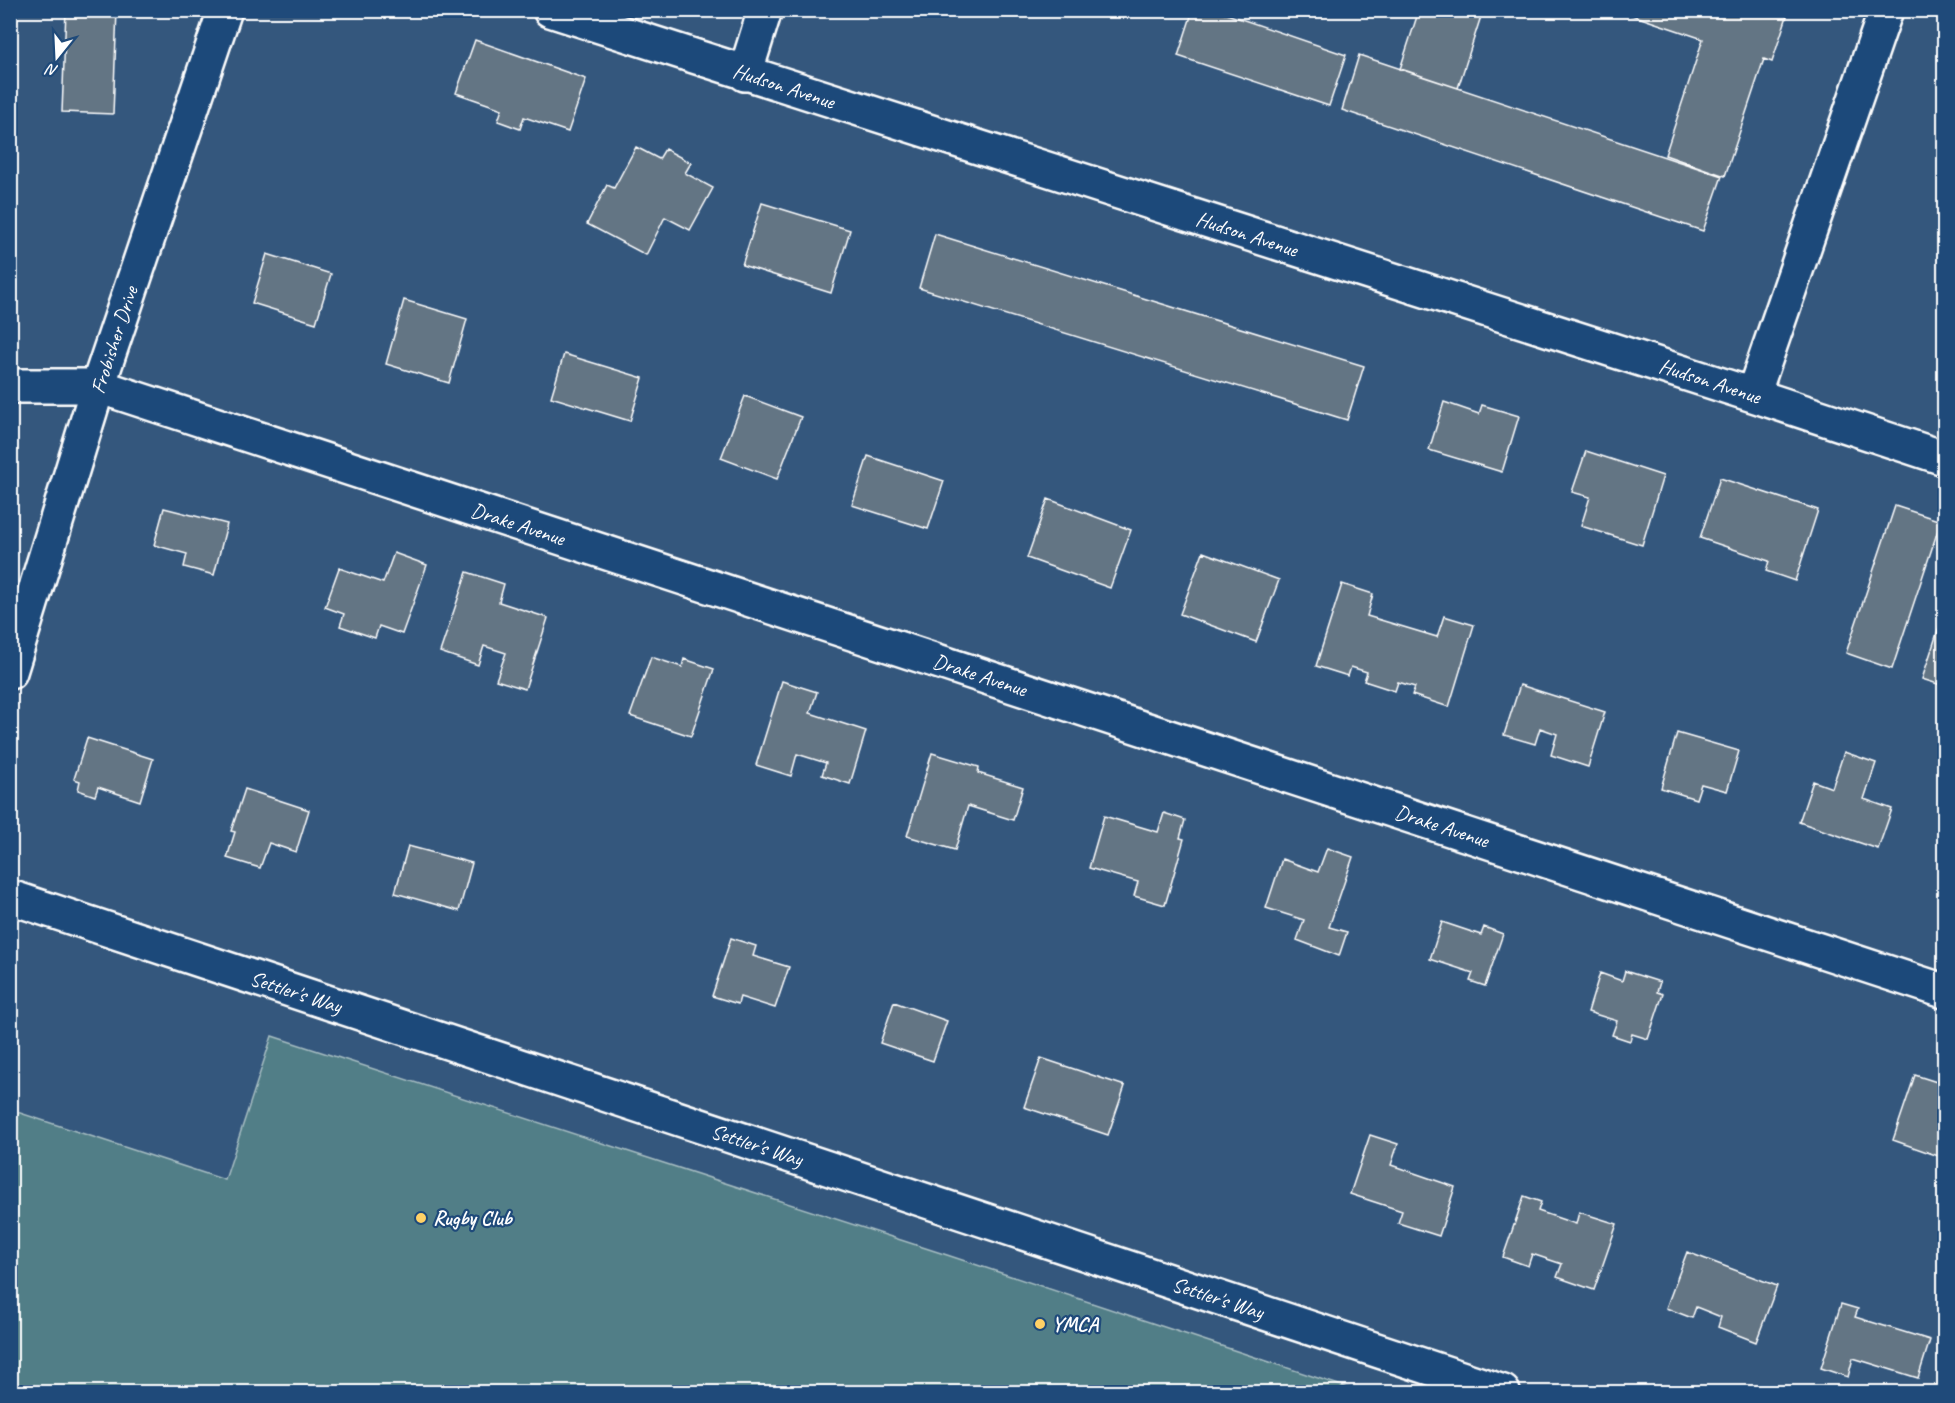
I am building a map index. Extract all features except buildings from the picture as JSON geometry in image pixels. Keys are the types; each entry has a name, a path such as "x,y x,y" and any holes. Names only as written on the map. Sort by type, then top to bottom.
{"street":[{"name":"Frobisher Drive","path":"10,672 98,386 225,10"},
{"name":"Hudson Avenue","path":"549,10 1944,458"},
{"path":"745,74 765,10"},
{"path":"1753,395 1887,10"},
{"name":"Drake Avenue","path":"10,386 98,386 1944,991"},
{"name":"Settler's Way","path":"10,897 1503,1392"}],"green space":[{"name":"Rugby Club","path":"272,1036 1360,1392 11,1392 11,1110 225,1180"}],"place":[{"name":"Rugby Club","path":"421,1218"},
{"name":"YMCA","path":"1040,1324"}]}
